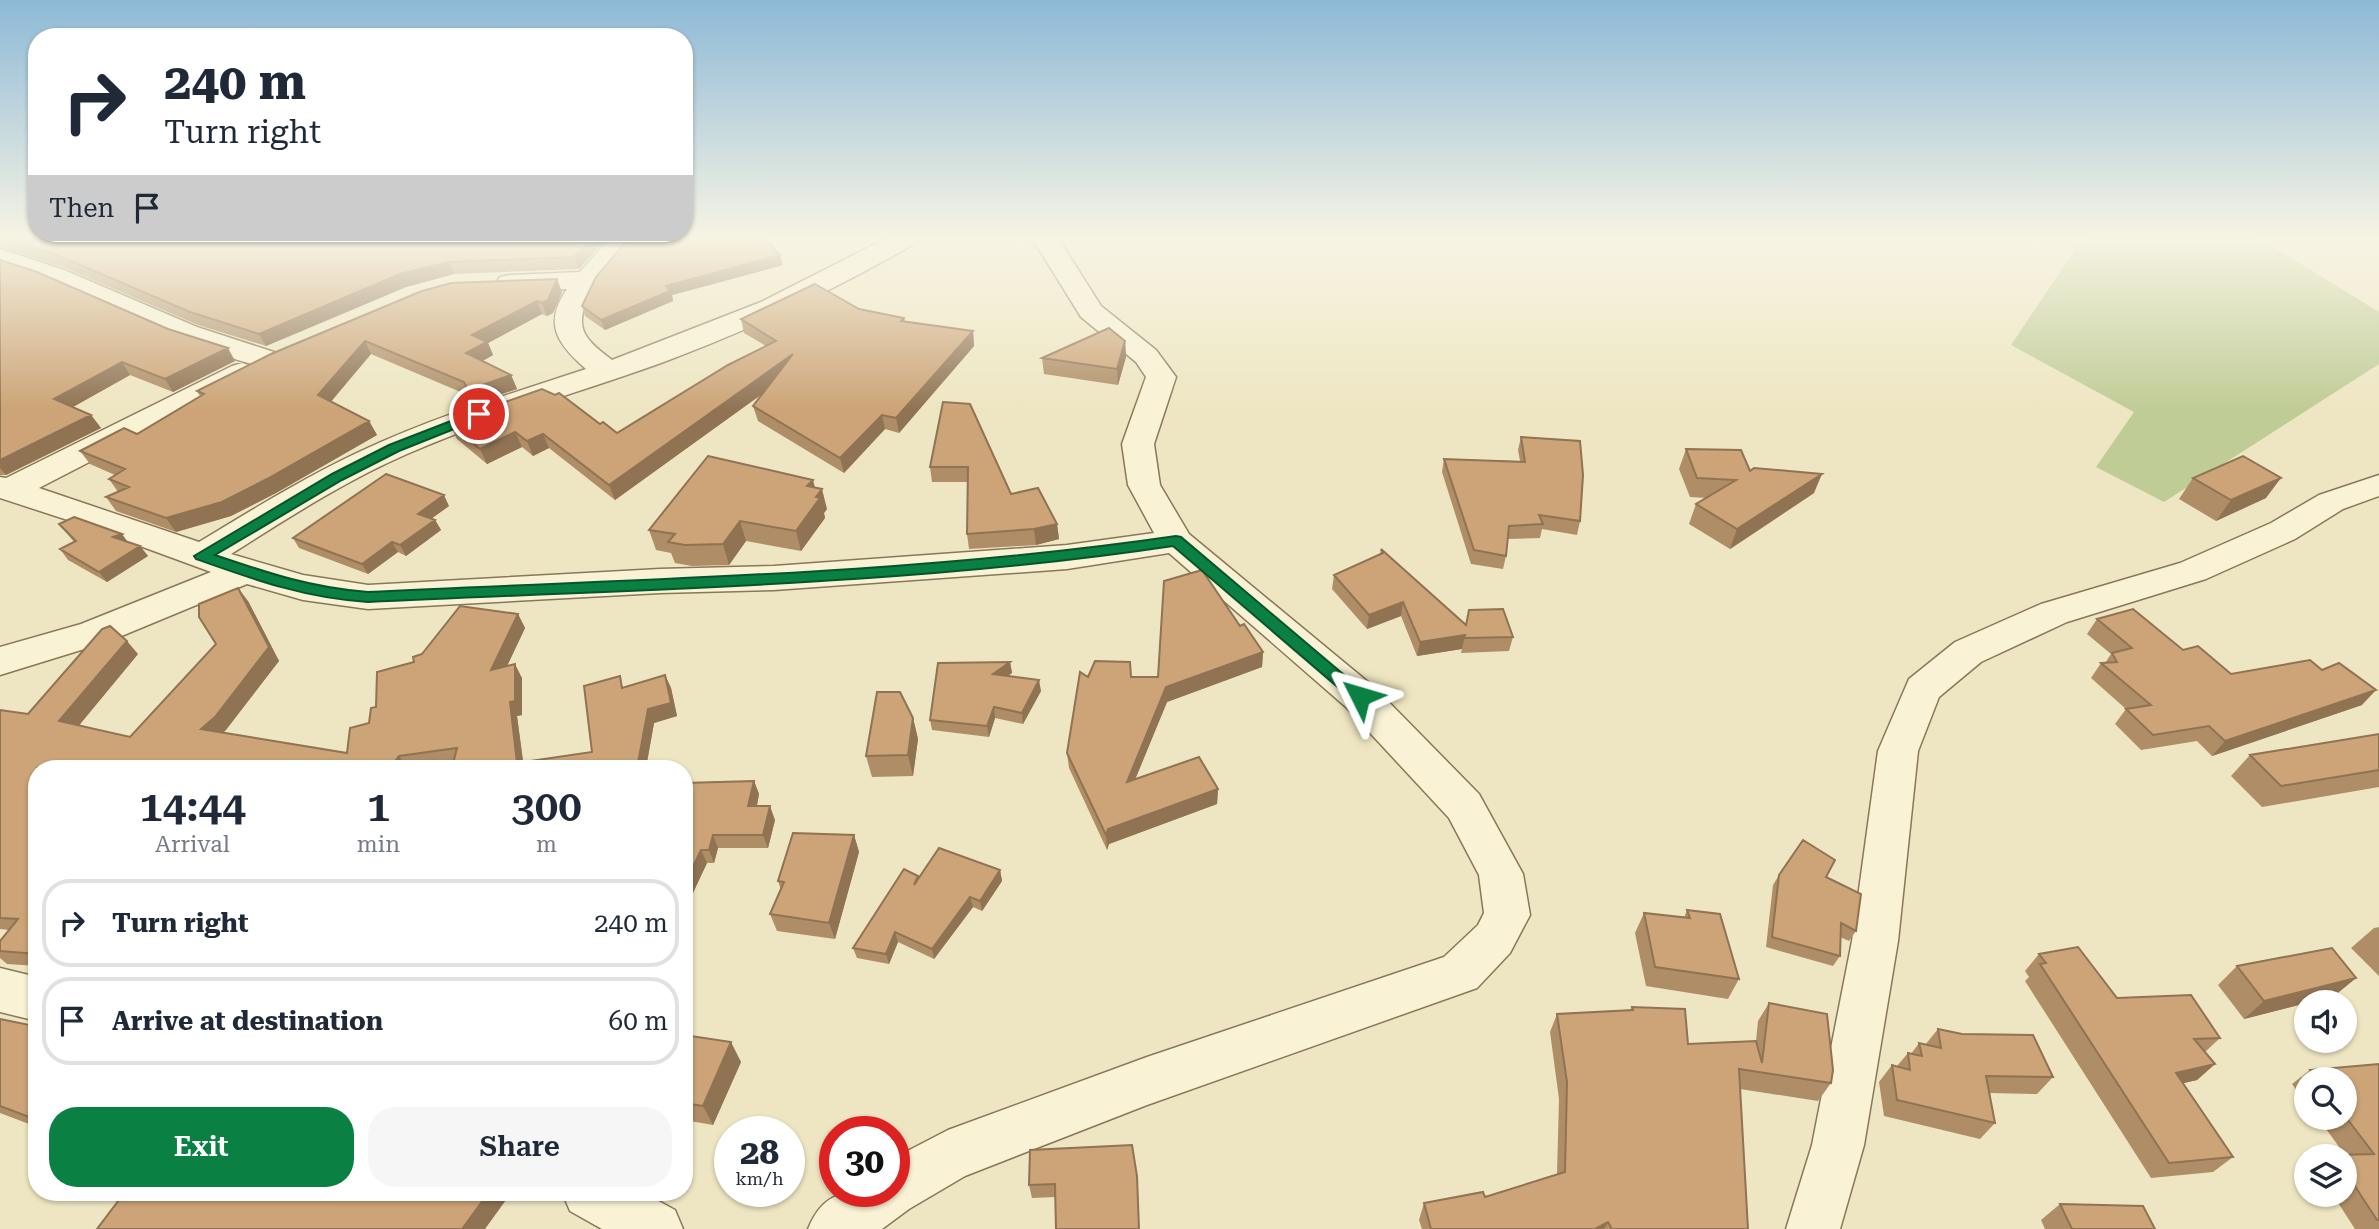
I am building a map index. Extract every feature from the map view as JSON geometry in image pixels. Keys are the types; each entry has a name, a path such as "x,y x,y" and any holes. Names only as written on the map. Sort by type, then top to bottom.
{"street":[{"path":"4,488 280,354 187,333 100,295"},
{"path":"577,295 568,312 568,331 577,345 608,372"},
{"path":"202,556 278,509 394,448 515,401 608,372 687,343 800,295"},
{"path":"910,1179 948,1156 1146,1081 1460,973 1494,939 1507,915 1501,874 1464,806 1360,696 1176,541 1144,485 1138,444 1161,377 1146,356 1091,311 1081,295"},
{"path":"1813,1229 1838,1145 1875,941 1898,751 1923,689 1968,652 1980,646 2054,613 2193,571 2283,531 2331,502 2379,485"},
{"path":"4,488 96,517 286,585 327,594 368,597 816,575 1067,557 1176,541"},
{"path":"0,661 41,652 94,635 245,571"},
{"path":"0,990 28,997"},
{"path":"605,1201 656,1229"},
{"path":"835,1229 867,1207"}],"green space":[{"path":"2044,295 2352,295 2379,312 2379,364 2164,502 2096,467 2134,412 2011,345"}],"building":[{"path":"0,295 91,295 168,329 228,348 165,379 122,362 54,399 91,415 0,460"},
{"path":"151,295 350,295 259,334 190,312"},
{"path":"412,295 550,295 548,300 542,303 537,301 472,335 487,342 466,353 511,375 468,390 464,382 365,341 318,395 369,421 222,502 166,518 106,497 129,487 109,479 125,469 80,451 124,428 137,434 204,394 197,391 271,354"},
{"path":"587,295 660,295 601,320 582,306"},
{"path":"791,295 835,295 859,309 904,318 901,321 973,331 896,418 882,415 840,458 753,406 793,354 609,485 543,434 527,441 515,432 480,449 450,424 542,389 555,395 559,393 600,424 603,422 617,433 728,365 776,341 741,319"},
{"path":"1109,328 1125,341 1117,369 1042,358"},
{"path":"943,402 970,404 1011,494 1038,488 1057,524 1034,529 967,534 968,467 930,467"},
{"path":"1521,437 1580,441 1583,475 1580,521 1539,515 1543,524 1509,526 1506,556 1474,550 1444,459 1525,462"},
{"path":"1686,449 1741,450 1750,471 1754,468 1822,474 1737,529 1696,504 1736,480 1697,478"},
{"path":"708,456 813,480 807,486 822,489 816,497 820,498 796,531 740,521 723,544 685,545 668,542 675,534 649,530"},
{"path":"2243,456 2281,478 2231,500 2193,478"},
{"path":"386,474 444,495 418,514 435,520 400,545 392,542 362,564 293,538"},
{"path":"74,517 122,534 113,537 140,546 99,572 60,549 76,541 59,524"},
{"path":"1381,549 1466,625 1469,610 1503,609 1513,637 1464,638 1465,635 1420,642 1403,602 1369,615 1334,575 1383,553"},
{"path":"1202,570 1240,626 1244,624 1263,652 1166,687 1127,782 1199,757 1218,789 1108,829 1106,835 1067,753 1080,672 1088,677 1095,661 1130,662 1131,677 1158,677 1164,581"},
{"path":"238,588 269,647 215,717 201,729 347,753 350,728 369,723 371,708 376,707 377,672 414,662 413,657 422,654 460,606 518,614 491,670 515,664 515,701 510,702 517,760 454,760 457,748 399,756 396,760 28,760 28,953 0,951 0,941 18,919 0,918 0,710 28,714 102,629 110,626 127,641 59,721 130,737 216,644 199,617 199,604"},
{"path":"2133,609 2183,650 2198,646 2231,674 2310,660 2322,670 2339,663 2376,690 2225,741 2209,726 2153,735 2126,709 2151,705 2101,663 2117,662 2112,653 2132,648 2097,619"},
{"path":"1010,662 993,674 1039,680 1022,713 994,707 987,726 930,720 938,663"},
{"path":"665,675 671,703 648,709 638,760 537,760 592,752 584,686 620,676 622,688"},
{"path":"877,692 900,692 913,718 908,755 866,756"},
{"path":"2379,734 2379,770 2281,786 2250,755"},
{"path":"754,781 748,806 770,806 763,835 713,835 709,850 701,850 693,866 693,783"},
{"path":"793,833 854,835 829,923 770,914 784,882 778,881"},
{"path":"1803,840 1835,860 1826,877 1861,894 1856,931 1841,923 1840,956 1772,937 1779,875"},
{"path":"939,848 1000,870 980,901 970,897 932,949 895,932 886,954 853,948 904,869 918,876 914,885"},
{"path":"1687,910 1720,914 1739,979 1655,967 1644,913 1690,918"},
{"path":"2078,947 2117,998 2191,995 2220,1038 2194,1039 2215,1064 2176,1073 2233,1157 2169,1163 2040,964 2046,963 2039,954"},
{"path":"2332,948 2356,978 2308,990 2294,990 2294,994 2264,1001 2237,966"},
{"path":"1769,1003 1827,1014 1833,1070 1831,1083 1739,1069 1748,1229 1612,1229 1608,1222 1595,1229 1431,1229 1424,1203 1483,1192 1485,1197 1565,1172 1567,1082 1557,1014 1633,1010 1632,1007 1685,1009 1688,1044 1756,1041 1762,1063"},
{"path":"0,1019 28,1025 28,1117 0,1106"},
{"path":"1938,1029 1962,1034 2033,1035 2053,1077 1986,1076 1995,1123 1897,1100 1892,1065 1910,1070 1908,1053 1922,1056 1919,1043 1941,1048"},
{"path":"693,1036 731,1042 703,1106 693,1104"},
{"path":"2379,1064 2379,1220 2357,1189 2357,1154 2374,1154 2356,1130 2357,1067 2344,1067"},
{"path":"1132,1145 1137,1176 1139,1229 1056,1229 1055,1184 1029,1185 1030,1150"},
{"path":"118,1201 482,1201 462,1229 97,1229"},
{"path":"2060,1204 2143,1206 2155,1229 2072,1229"}],"route":[{"path":"479,414 394,448 337,477 278,509 202,556 286,585 327,594 368,597 660,581 774,578 1067,557 1176,541 1360,696"}]}
